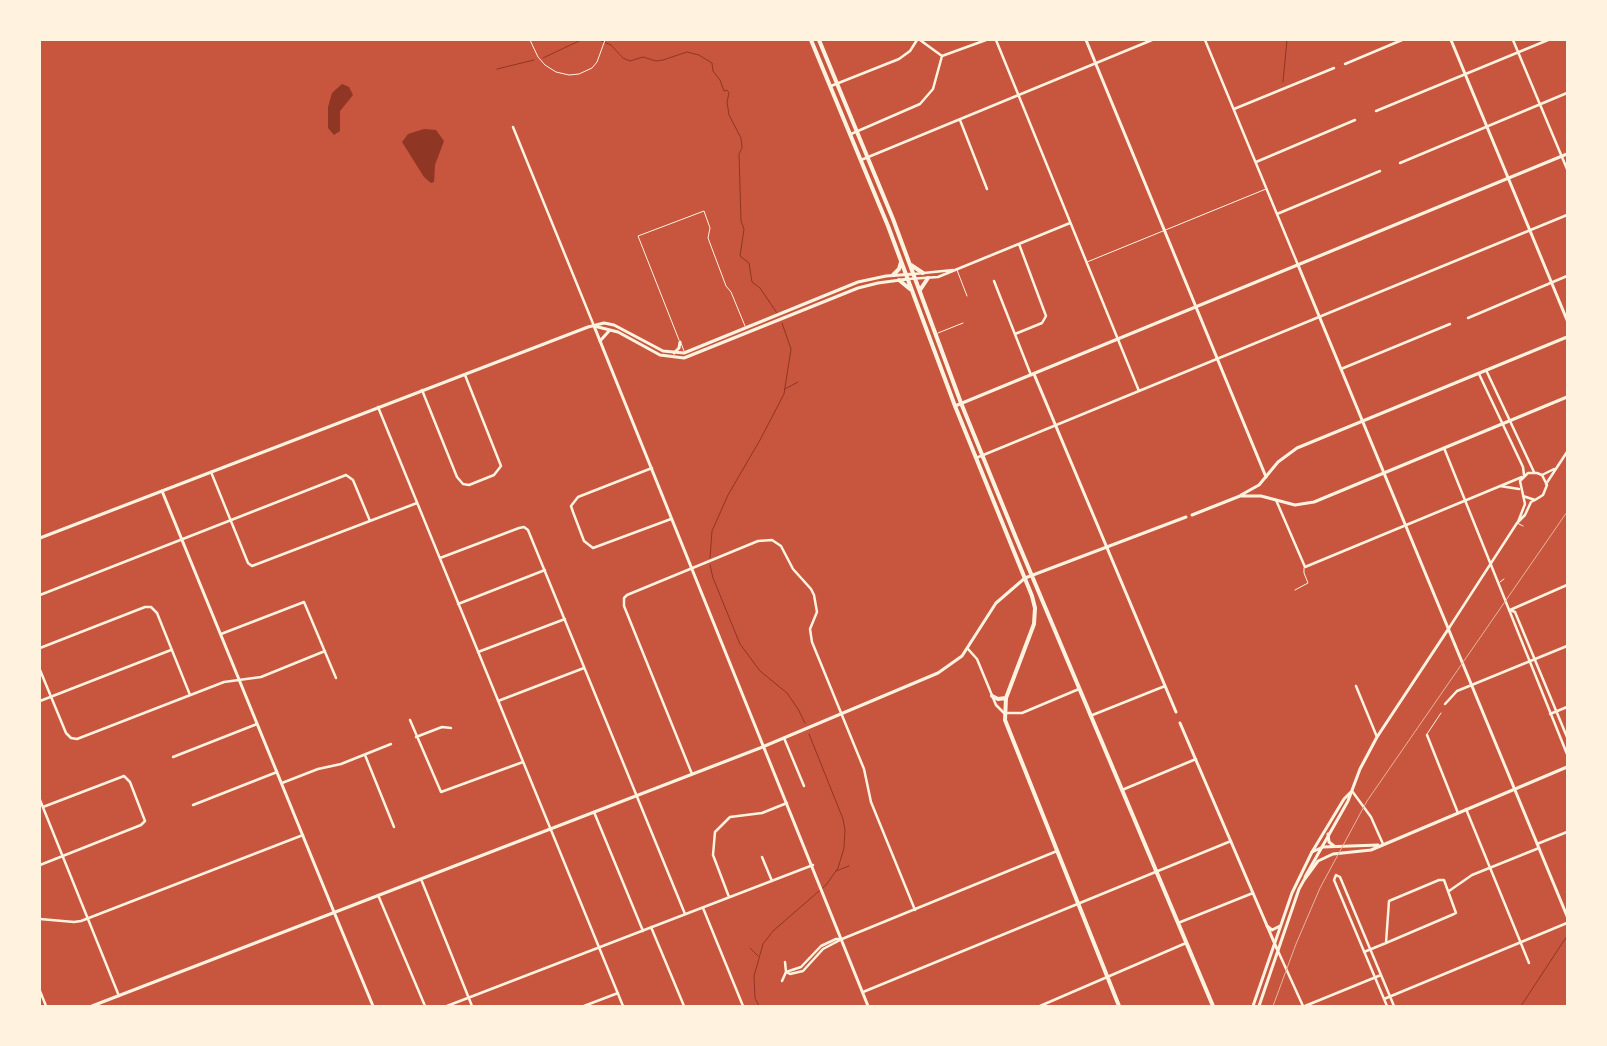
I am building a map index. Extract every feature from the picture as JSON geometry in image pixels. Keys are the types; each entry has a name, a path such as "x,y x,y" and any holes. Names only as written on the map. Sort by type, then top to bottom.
{"main road":[{"path":"811,40 902,262 955,406 1026,578 1034,602 1034,624 1006,698 1004,714 1010,736 1119,1006"},
{"path":"819,40 868,157 983,455 1090,716 1213,1006"},
{"path":"1086,40 1195,308 1267,477"},
{"path":"1451,40 1567,320"},
{"path":"955,406 1567,154"},
{"path":"893,275 899,269 902,262"},
{"path":"910,265 923,273"},
{"path":"1298,265 1567,916"},
{"path":"594,326 612,330 660,355 684,358 858,288 899,280 914,274"},
{"path":"40,538 422,390 594,326 604,323 614,325 663,351 684,353 747,329 858,282 893,275 907,277"},
{"path":"920,290 928,278"},
{"path":"899,280 912,290"},
{"path":"594,326 822,887 868,1006"},
{"path":"600,341 606,331 612,330"},
{"path":"1192,515 1240,496 1259,485 1287,454 1362,421 1567,337"},
{"path":"674,353 679,348 680,342"},
{"path":"1033,375 1176,712"},
{"path":"1240,496 1261,496 1296,505 1309,504 1567,397"},
{"path":"162,491 373,1006"},
{"path":"92,1006 764,746 938,673 956,662 968,648 996,603 1026,578 1186,517"},
{"path":"1259,1006 1277,950 1304,880 1352,791 1360,769 1378,737 1449,628"},
{"path":"992,696 998,699 1006,698"},
{"path":"1180,722 1277,950"},
{"path":"1304,880 1318,861 1325,857 1365,852 1567,767"},
{"path":"1253,1006 1292,893 1312,852 1344,799 1352,791"},
{"path":"1328,834 1329,842 1334,847"},
{"path":"1312,852 1321,847 1364,847 1383,844"},
{"path":"1267,926 1272,930 1280,926"}],"street":[{"path":"831,86 899,59 919,40 942,56"},
{"path":"942,56 986,40"},
{"path":"996,40 1139,392"},
{"path":"861,160 1152,40"},
{"path":"1205,40 1298,265"},
{"path":"1345,64 1402,40"},
{"path":"1514,40 1567,169"},
{"path":"1376,111 1548,40"},
{"path":"851,134 920,104 933,89 942,56"},
{"path":"1234,109 1334,68"},
{"path":"1400,163 1567,93"},
{"path":"960,120 987,189"},
{"path":"1256,162 1355,120"},
{"path":"512,127 594,326"},
{"path":"1277,214 1380,171"},
{"path":"976,458 1567,215"},
{"path":"907,277 916,279 938,277 1070,223"},
{"path":"1015,334 1042,323 1046,316 1019,244"},
{"path":"914,274 957,270"},
{"path":"1468,318 1567,276"},
{"path":"994,281 1033,375"},
{"path":"1341,369 1450,324"},
{"path":"1482,372 1506,423 1523,467 1520,490"},
{"path":"1482,372 1506,423 1534,472 1542,475 1548,474 1556,468"},
{"path":"422,390 457,477 463,484 469,485 500,470 501,463 464,374"},
{"path":"378,407 623,1006"},
{"path":"1444,448 1510,610 1509,614 1567,754"},
{"path":"1449,628 1517,523 1535,500 1543,495 1546,484 1567,452"},
{"path":"652,468 573,500 571,506 584,541 588,546 598,547 673,519"},
{"path":"210,472 250,565 260,563 417,503"},
{"path":"1276,500 1304,567 1534,472"},
{"path":"1542,475 1546,484"},
{"path":"40,594 344,476 350,476 370,521"},
{"path":"1498,486 1513,486 1520,490 1523,496 1524,507 1517,523"},
{"path":"1523,496 1535,500"},
{"path":"440,558 519,528 526,528 686,914"},
{"path":"692,774 624,601 627,595 763,540 772,540 779,543 793,569 814,595 816,612 810,629 810,636 867,777 871,802 915,910"},
{"path":"458,604 545,570"},
{"path":"1510,610 1567,585"},
{"path":"221,634 304,602 336,678"},
{"path":"40,648 145,607 153,608 190,695"},
{"path":"1510,610 1515,612 1567,737"},
{"path":"478,652 565,619"},
{"path":"1445,704 1454,693 1567,646"},
{"path":"968,648 977,658 992,696 1004,714 1022,713 1079,689"},
{"path":"40,701 172,650"},
{"path":"40,670 66,733 71,738 77,739 224,682 261,677 325,651"},
{"path":"498,701 584,668"},
{"path":"1090,716 1165,686"},
{"path":"1356,686 1378,737"},
{"path":"1550,714 1567,707"},
{"path":"410,720 441,792 523,762"},
{"path":"173,757 257,724"},
{"path":"416,737 442,727 451,728"},
{"path":"1426,735 1458,813"},
{"path":"784,738 804,786"},
{"path":"282,783 365,755 391,744"},
{"path":"365,755 394,827"},
{"path":"1122,790 1196,759"},
{"path":"193,805 277,772"},
{"path":"40,865 144,823 134,791 126,777 116,779 43,807"},
{"path":"1352,791 1371,817 1383,844"},
{"path":"40,800 119,996"},
{"path":"730,898 713,855 715,832 730,817 762,813 787,803"},
{"path":"1466,810 1530,964"},
{"path":"594,812 643,931"},
{"path":"1449,891 1467,878 1567,832"},
{"path":"40,919 74,922 88,918 303,834"},
{"path":"863,992 1231,841"},
{"path":"786,972 790,974 798,973 823,949 842,939 1057,852"},
{"path":"762,857 772,881"},
{"path":"447,1006 813,865"},
{"path":"1387,1006 1334,880 1336,875 1340,877 1394,1006"},
{"path":"421,879 472,1006"},
{"path":"1364,952 1371,950 1456,913 1445,882 1441,879 1389,901 1386,943"},
{"path":"1178,923 1253,893"},
{"path":"378,895 425,1006"},
{"path":"702,908 743,1006"},
{"path":"1384,999 1567,923"},
{"path":"651,927 684,1006"},
{"path":"1040,1006 1186,943"},
{"path":"1277,950 1304,1006 1381,975"},
{"path":"782,981 786,972 785,962"},
{"path":"40,991 46,1006"},
{"path":"584,1006 618,993"}],"lane":[{"path":"530,40 538,57 545,65 556,72 569,75 592,68 597,62 605,40"},
{"path":"1086,263 1266,188"},
{"path":"684,358 680,342 638,236 704,211 710,228 708,238 726,286 731,292 749,333"},
{"path":"957,270 967,296"},
{"path":"937,333 963,323"},
{"path":"1517,523 1523,526"},
{"path":"1295,590 1308,583 1304,567"},
{"path":"1499,582 1504,578"},
{"path":"1426,735 1441,713"}],"shaded area":[{"path":"342,84 349,87 353,95 340,111 340,131 334,135 328,128 328,107 332,93"},
{"path":"424,129 436,130 444,141 435,165 434,182 431,183 424,177 402,142 408,134"}],"waterway":[{"path":"543,58 581,40"},
{"path":"599,40 611,45 623,58 630,61 643,57 656,61 663,60 687,52 699,55 712,63 713,71 720,80 724,91 727,90 729,93 727,102 729,115 741,138 742,148 739,154 741,221 744,229 740,256 749,263 752,282 760,288 777,313"},
{"path":"1283,82 1287,40"},
{"path":"497,69 534,60"},
{"path":"710,558 712,531 728,495 784,394 791,349 782,323"},
{"path":"785,389 798,382"},
{"path":"710,565 713,578 740,644 760,671 787,693 805,723"},
{"path":"759,1006 755,998 754,976 763,944 773,931 826,885 838,868 844,848 845,830 843,819 809,734"},
{"path":"836,871 849,866"},
{"path":"1521,1006 1567,936"},
{"path":"750,948 758,956"}],"railway":[{"path":"1273,1006 1296,944 1320,888 1367,801 1567,512"}]}
